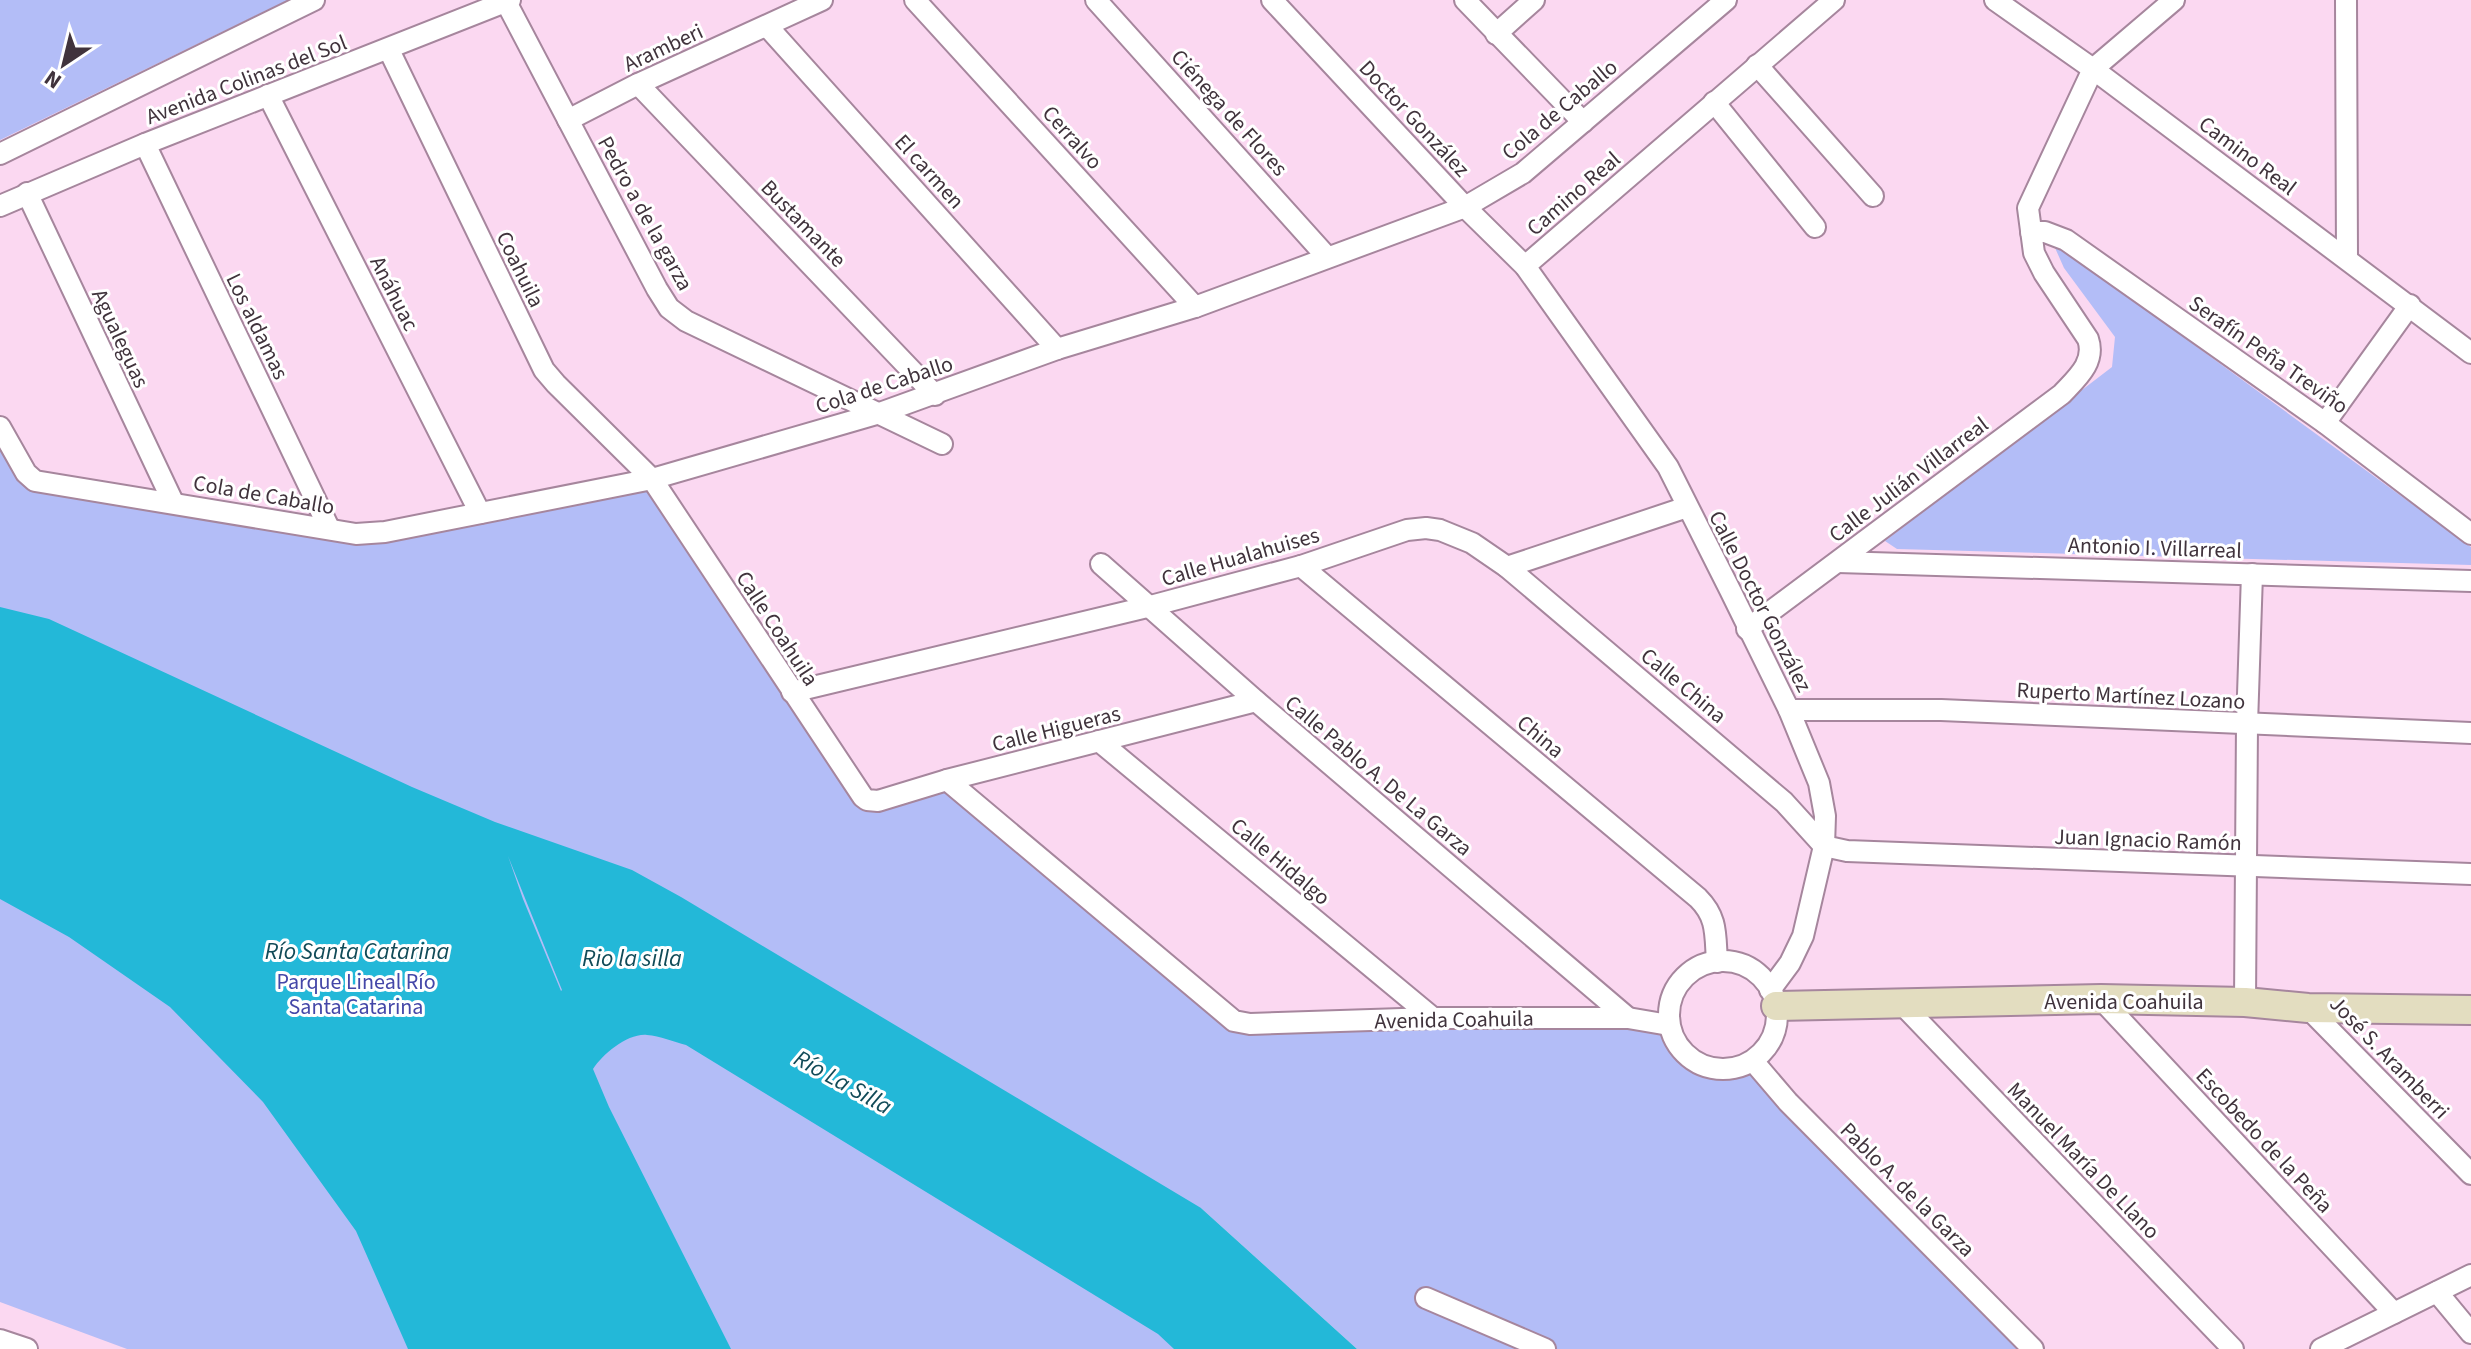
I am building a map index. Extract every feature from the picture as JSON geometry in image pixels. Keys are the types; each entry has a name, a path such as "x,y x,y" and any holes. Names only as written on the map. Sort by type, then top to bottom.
{"street":[{"name":"Avenida Colinas del Sol","path":"0,154 314,0"},
{"name":"Aramberi","path":"568,120 638,84 822,0"},
{"name":"Cerralvo","path":"915,0 1195,307"},
{"name":"Ciénega de Flores","path":"1096,0 1327,257"},
{"name":"Doctor González","path":"1272,0 1465,207 1525,266"},
{"path":"1465,0 1583,122"},
{"path":"1496,34 1534,0"},
{"name":"Cola de Caballo","path":"0,427 32,480 356,534 385,532 652,479 935,395 1057,349 1195,307 1465,207 1523,173 1726,0"},
{"name":"Camino Real","path":"1525,266 1834,0"},
{"name":"Camino Real","path":"1995,0 2093,69 2471,353"},
{"path":"2031,232 2030,200 2093,69 2174,0"},
{"path":"2346,0 2347,259"},
{"name":"Avenida Colinas del Sol","path":"0,206 145,144 507,1"},
{"name":"Pedro a de la garza","path":"507,1 669,308 686,321 942,444"},
{"name":"El carmen","path":"767,26 1057,349"},
{"name":"Coahuila","path":"389,50 544,370 652,479"},
{"path":"1757,65 1873,196"},
{"name":"Bustamante","path":"638,84 935,395"},
{"name":"Anáhuac","path":"268,95 480,513"},
{"path":"1714,102 1815,227"},
{"name":"Los aldamas","path":"145,144 329,528"},
{"name":"Agualeguas","path":"27,193 173,502"},
{"name":"Calle Julián Villarreal","path":"1747,629 2062,394 2078,377 2089,359 2091,348 2044,273 2034,253 2031,232"},
{"name":"Serafín Peña Treviño","path":"2031,232 2045,232 2066,240 2325,423 2471,534"},
{"name":"Calle Doctor González","path":"1525,266 1668,467 1789,710 1819,783 1825,816 1824,846 1803,936 1773,998"},
{"path":"2325,423 2410,305"},
{"name":"Calle Coahuila","path":"652,479 858,792 867,800"},
{"path":"1507,567 1687,507"},
{"name":"Calle Hualahuises","path":"792,692 1147,607 1301,566 1407,530 1440,530 1472,543 1507,567"},
{"name":"Antonio I. Villarreal","path":"1838,562 2471,581"},
{"name":"Calle Pablo A. De La Garza","path":"1101,564 1256,701 1628,1018"},
{"name":"China","path":"1301,566 1698,898 1715,922 1717,962"},
{"name":"Calle China","path":"1507,567 1784,802 1824,846"},
{"path":"2245,1002 2247,724 2252,574"},
{"name":"Calle Higueras","path":"867,800 878,801 947,780 1256,701"},
{"name":"Ruperto Martínez Lozano","path":"1789,710 1941,710 2471,733"},
{"name":"Calle Hidalgo","path":"1099,741 1433,1018"},
{"name":"Avenida Coahuila","path":"947,780 1229,1018 1239,1023 1433,1018 1628,1018 1669,1025"},
{"name":"Juan Ignacio Ramón","path":"1824,846 1847,851 2471,874"},
{"path":"1717,962 1745,966 1760,976 1773,998 1776,1024 1770,1041 1753,1061 1735,1068 1716,1069 1697,1063 1682,1051 1669,1025 1669,1005 1676,987 1698,967 1717,962"},
{"name":"Avenida Coahuila","path":"1773,998 1901,1003 2101,999 2245,1002 2308,1008 2471,1010"},
{"name":"Escobedo de la Peña","path":"2101,999 2394,1313"},
{"name":"Manuel María De Llano","path":"1901,1003 2233,1349"},
{"name":"José S. Aramberri","path":"2308,1008 2471,1174"},
{"name":"Pablo A. de la Garza","path":"1753,1061 1788,1102 2033,1349"},
{"path":"2321,1349 2471,1275"},
{"path":"2437,1292 2471,1333"},
{"path":"1426,1298 1545,1349"},
{"path":"0,1340 27,1349"}],"green space":[{"path":"0,0 288,0 0,140"},
{"path":"2052,241 2471,547 2471,565 1897,549 1885,541 2112,367 2115,337 2064,268"},
{"name":"Parque Lineal Río Santa Catarina","path":"0,427 26,473 356,534 652,479 863,797 947,780 1229,1018 1669,1025 1682,1048 1698,1062 1718,1068 1744,1065 2033,1349 1357,1349 1201,1208 1206,1349 127,1349 0,1302"}],"water":[{"name":"Río Santa Catarina","path":"0,607 49,619 412,787 495,822 632,870 1201,1208 1357,1349 1174,1349 1158,1334 686,1045 640,1035 617,1046 593,1069 609,1107 731,1349 408,1349 356,1231 263,1102 170,1007 69,937 0,899","holes":["508,856 562,990 523,899"]}],"water label":[{"name":"Rio la silla","path":"632,958"},
{"name":"Río La Silla","path":"843,1082"}]}
